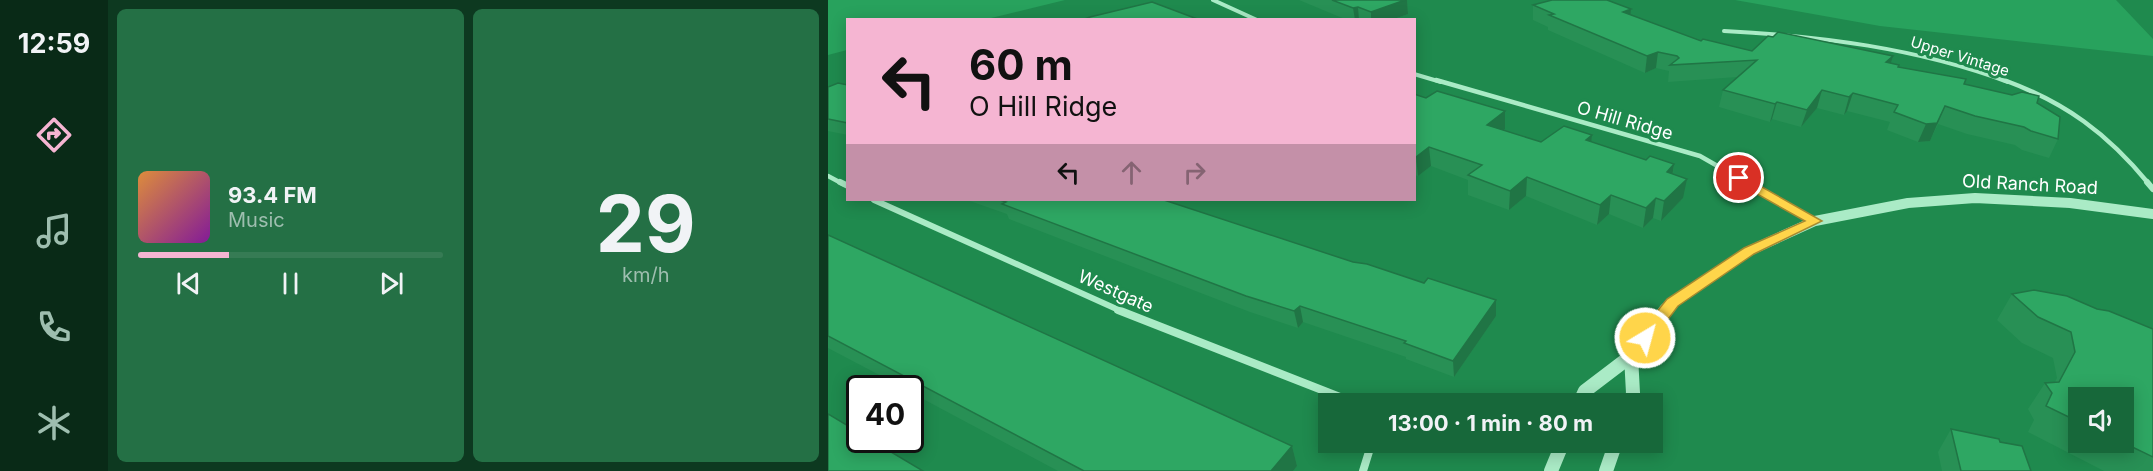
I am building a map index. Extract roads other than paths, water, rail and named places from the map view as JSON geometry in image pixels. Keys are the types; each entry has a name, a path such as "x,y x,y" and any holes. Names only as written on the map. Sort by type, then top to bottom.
{"street":[{"path":"1213,0 1253,18"},
{"name":"Upper Vintage","path":"1724,31 1786,33 1848,42 1928,56 1985,74 2046,99 2079,117 2107,137 2153,189"},
{"name":"O Hill Ridge","path":"1416,75 1700,156 1815,221"},
{"path":"828,176 846,185"},
{"name":"Old Ranch Road","path":"1584,393 1631,356 1672,302 1749,251 1815,221 1908,203 1975,198 2070,202 2153,214"},
{"name":"Westgate","path":"876,201 1147,323 1329,393"},
{"path":"1631,356 1634,393"},
{"path":"1363,471 1369,453"},
{"path":"1551,471 1558,453"},
{"path":"1606,471 1612,453"}]}
